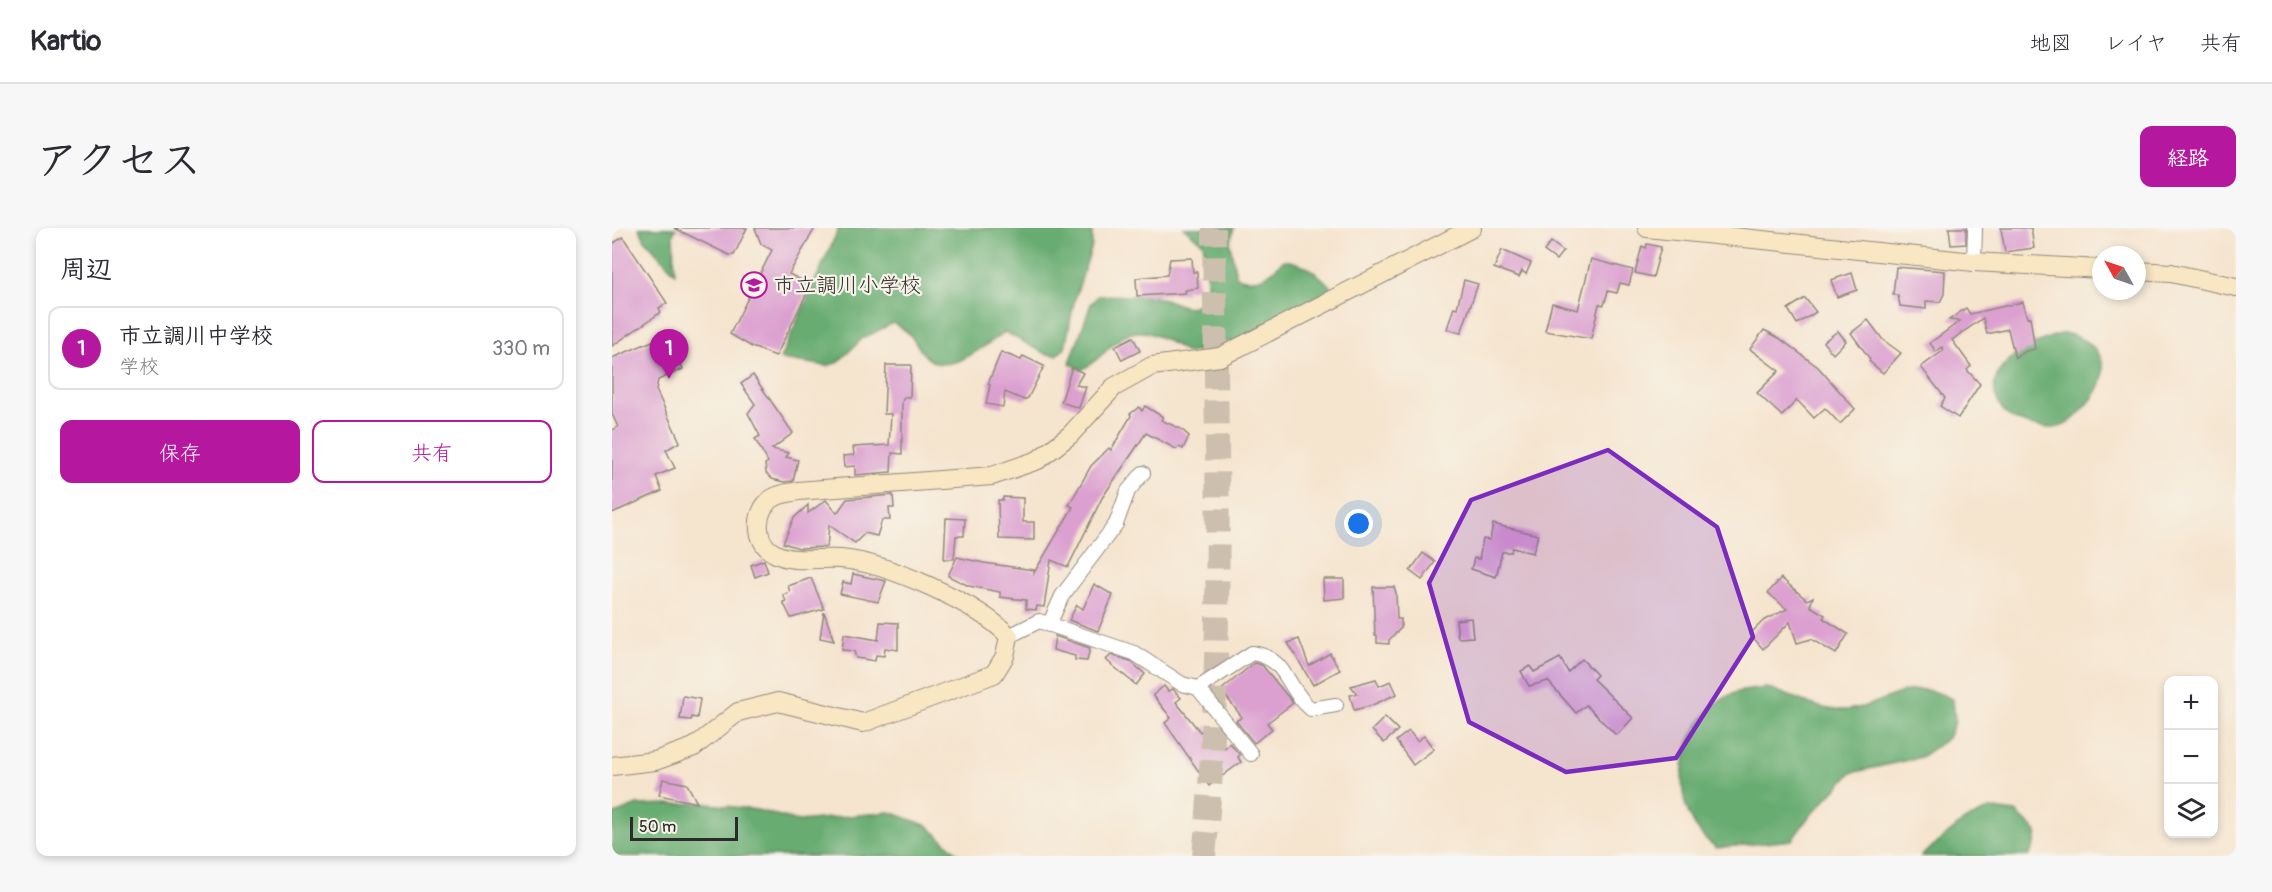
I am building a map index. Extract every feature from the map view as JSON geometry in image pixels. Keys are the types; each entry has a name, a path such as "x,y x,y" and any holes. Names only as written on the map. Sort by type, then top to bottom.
{"street":[{"path":"1009,636 999,626 928,585 892,571 843,559 797,559 774,553 764,544 758,528 760,513 774,497 798,491 992,476 1038,460 1070,435 1114,387 1152,366 1220,357 1472,228"},
{"path":"1647,228 1974,262 2092,269"},
{"path":"1974,262 1975,228"},
{"path":"2146,272 2171,273 2236,287"},
{"path":"1049,625 1062,596 1116,524 1128,491 1143,473"},
{"path":"1009,636 1039,621 1134,653 1182,684 1198,688 1251,754"},
{"path":"612,766 655,761 694,747 738,712 778,702 863,723 994,674 1005,656 1009,636"},
{"path":"1198,688 1213,680 1234,662 1252,653 1267,655 1276,661 1302,702 1311,709 1336,705"}],"highlighted area":[{"path":"1608,450 1717,527 1753,637 1676,758 1566,772 1469,722 1429,583 1471,500"}],"green space":[{"path":"639,228 676,228 673,235 675,273 645,240"},
{"path":"839,228 1092,228 1092,246 1074,302 1065,348 1057,355 1046,354 1005,332 964,358 952,363 941,364 931,361 908,333 893,323 863,338 838,362 827,366 780,359"},
{"path":"1184,228 1234,228 1230,243 1236,276 1250,280 1263,277 1284,260 1298,263 1311,270 1332,289 1253,344 1186,353 1164,339 1149,333 1138,332 1121,338 1081,370 1070,363 1091,304 1099,295 1160,298 1183,306 1194,306 1201,302 1207,284 1203,243"},
{"path":"2065,333 2091,345 2098,354 2103,374 2093,397 2074,419 2058,427 2035,426 2012,418 1998,402 1995,389 1997,376 2004,365 2027,348"},
{"path":"1766,688 1819,707 1837,710 1868,705 1907,691 1936,692 1953,700 1955,722 1948,738 1921,757 1851,773 1808,818 1792,840 1717,848 1700,833 1689,815 1683,794 1682,772 1687,750 1695,729 1709,711 1726,697 1740,692"},
{"path":"703,803 757,810 799,821 890,812 928,826 960,856 612,856 612,815 637,805"},
{"path":"1990,809 2016,812 2037,832 2035,844 2029,856 1921,856 1964,821"}],"building":[{"path":"674,228 747,228 734,255 729,255"},
{"path":"755,228 815,228 789,274 811,285 776,356 752,347 730,334 772,250 761,244"},
{"path":"1949,228 1966,228 1966,244 1951,245"},
{"path":"2001,228 2031,228 2034,248 2005,252"},
{"path":"623,237 667,303 659,308 661,312 612,346 612,244"},
{"path":"1551,242 1563,251 1556,260 1544,251"},
{"path":"1647,244 1661,247 1653,277 1635,273 1642,246 1646,248"},
{"path":"1502,250 1531,263 1526,274 1522,271 1519,277 1494,268"},
{"path":"1192,258 1193,272 1197,272 1198,288 1185,290 1186,293 1137,296 1136,278 1167,275 1170,259"},
{"path":"1591,259 1633,270 1629,285 1620,283 1617,293 1608,291 1604,305 1599,304 1591,339 1545,331 1552,303 1578,310"},
{"path":"1896,267 1945,271 1944,294 1940,302 1926,301 1926,309 1900,306 1898,295 1893,295"},
{"path":"1852,273 1857,290 1837,297 1831,280"},
{"path":"1464,280 1478,284 1461,333 1447,329 1454,307 1457,308"},
{"path":"1805,298 1816,312 1797,324 1788,309"},
{"path":"2023,302 2027,318 2030,317 2035,349 2026,351 2015,358 2008,329 1987,334 1983,318 1952,340 1971,366 1967,370 1980,384 1958,418 1940,406 1945,398 1921,367 1944,350 1942,347 1936,352 1930,343 1960,321 1949,320 1966,308 1970,314"},
{"path":"1868,320 1883,340 1901,353 1883,373 1869,361 1870,359 1851,333"},
{"path":"1764,330 1779,338 1818,367 1855,409 1840,424 1825,408 1814,418 1797,400 1782,416 1757,393 1779,371 1750,349"},
{"path":"1838,331 1846,341 1833,354 1823,342"},
{"path":"669,334 683,369 658,380 656,390 680,442 666,450 675,468 656,476 662,491 612,513 612,430 618,427 612,414 612,358"},
{"path":"1133,337 1140,351 1122,360 1115,346"},
{"path":"1001,352 1021,360 1023,356 1044,366 1028,398 1024,400 1005,392 1003,407 986,404 990,385 988,384"},
{"path":"886,365 911,365 910,397 904,397 902,402 902,454 892,453 891,472 855,475 855,466 844,467 843,456 854,455 853,447 889,445 891,414 884,414"},
{"path":"1072,367 1083,373 1076,385 1086,387 1079,408 1061,402"},
{"path":"753,375 793,433 772,449 789,453 786,457 798,460 793,481 784,482 772,479 766,473 765,464 768,462 755,439 760,436 748,413 755,404 741,384"},
{"path":"1145,406 1163,417 1161,420 1181,429 1189,436 1183,449 1179,447 1176,449 1146,433 1102,498 1068,567 1051,560 1044,607 1037,606 1036,610 1026,609 1026,600 1000,597 1000,592 969,586 948,576 957,557 1034,570 1034,573 1073,507 1069,505 1091,466 1109,448 1111,450 1131,416 1130,414 1139,407 1142,411"},
{"path":"893,495 894,508 889,508 890,520 882,520 877,536 865,533 855,543 829,525 827,547 799,548 783,543 794,518 808,505 808,513 826,500 837,513 847,499"},
{"path":"1003,497 1023,498 1023,522 1034,522 1034,540 999,539 998,500 1003,500"},
{"path":"946,518 965,519 964,536 956,536 954,559 944,559"},
{"path":"1493,524 1538,535 1533,553 1512,548 1511,552 1502,552 1496,577 1471,569 1474,558 1479,559 1483,539 1490,540"},
{"path":"1423,553 1435,562 1422,580 1410,571"},
{"path":"764,560 768,572 755,577 751,565"},
{"path":"853,574 886,581 878,602 840,594 843,582 851,584"},
{"path":"811,578 824,609 791,618 783,602 786,601 783,595 790,592 788,586"},
{"path":"1781,578 1807,600 1813,597 1810,606 1825,615 1823,618 1848,634 1836,654 1811,639 1797,643 1790,622 1763,649 1750,634 1763,621 1787,609 1768,593"},
{"path":"1323,579 1344,579 1344,598 1324,600"},
{"path":"1094,584 1113,595 1098,631 1069,620 1077,605 1083,609"},
{"path":"1373,587 1394,587 1396,593 1397,619 1401,619 1401,628 1389,640 1389,644 1377,643"},
{"path":"824,612 834,641 820,638"},
{"path":"1471,618 1473,637 1458,638 1456,620"},
{"path":"880,622 898,623 898,650 885,648 884,656 876,655 875,661 856,658 854,651 842,650 844,634 878,640"},
{"path":"1055,636 1090,648 1087,661 1075,660 1075,656 1053,650"},
{"path":"1299,639 1309,666 1330,653 1340,670 1313,685 1288,643"},
{"path":"1111,655 1130,661 1145,674 1136,685 1106,660"},
{"path":"1560,658 1568,672 1582,659 1597,675 1593,679 1633,718 1618,734 1615,734 1586,705 1576,713 1548,681 1529,686 1521,671 1530,666 1534,672"},
{"path":"1254,663 1262,665 1293,703 1267,723 1272,729 1254,743 1236,721 1242,717 1221,690"},
{"path":"1376,679 1379,686 1391,681 1397,694 1370,706 1354,710 1350,695 1357,694 1351,686"},
{"path":"1164,686 1168,691 1173,689 1181,698 1176,702 1200,732 1207,726 1225,748 1230,743 1240,755 1238,757 1241,762 1209,786 1165,723 1171,718 1153,695"},
{"path":"683,696 700,699 697,718 680,719"},
{"path":"1385,717 1398,730 1384,743 1372,730"},
{"path":"1409,731 1417,741 1424,736 1434,749 1413,765 1396,741"},
{"path":"663,779 687,784 697,803 659,795"}],"tunnel":[{"path":"1204,856 1211,778 1217,621 1214,228"}],"place":[{"name":"市立調川小学校","path":"754,285"},
{"name":"市立調川中学校","path":"669,379"}]}
